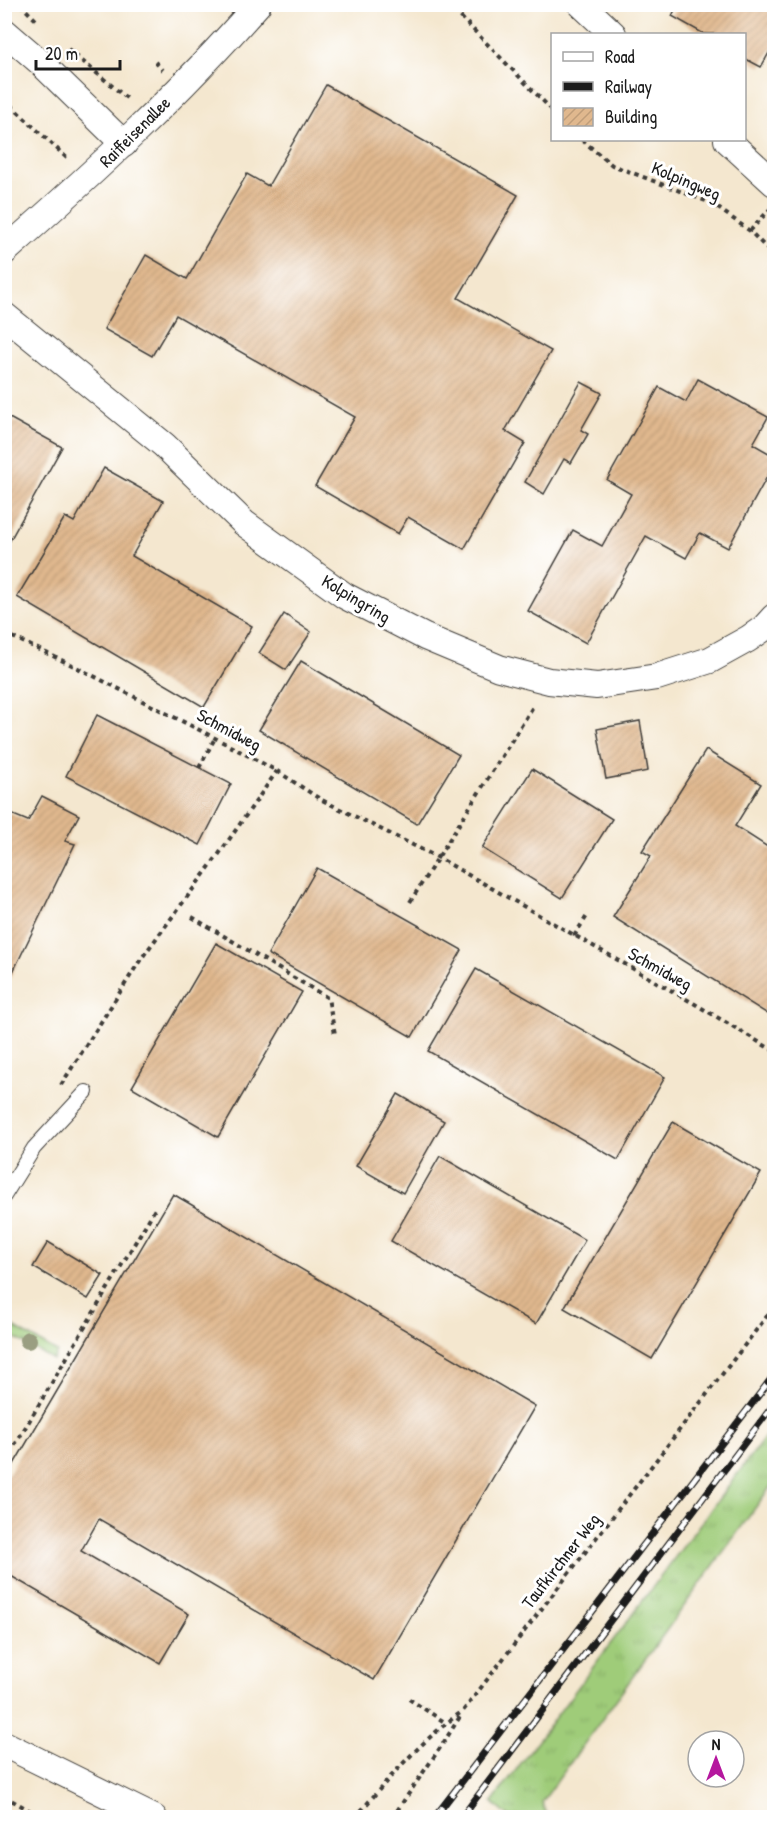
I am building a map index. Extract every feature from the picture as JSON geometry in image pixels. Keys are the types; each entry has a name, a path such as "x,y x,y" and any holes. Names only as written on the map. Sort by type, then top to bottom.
{"street":[{"name":"Raiffeisenallee","path":"4,252 124,144 258,4"},
{"path":"581,4 613,33"},
{"path":"4,31 40,62 124,144"},
{"path":"728,141 774,183"},
{"name":"Kolpingring","path":"4,315 164,446 244,523 345,596 424,637 499,668 549,681 597,686 657,677 710,660 740,645 764,628 774,617"},
{"path":"4,1744 154,1818"}],"lane":[{"path":"4,1196 34,1148 86,1092"}],"path":[{"path":"20,4 44,27"},
{"path":"448,4 551,109"},
{"path":"60,42 123,95 148,120"},
{"path":"4,99 88,178"},
{"name":"Kolpingweg","path":"583,141 612,165 711,203 750,231 774,256"},
{"path":"750,231 774,203"},
{"name":"Schmidweg","path":"4,633 215,738 277,771 320,799 437,857 774,1051"},
{"path":"410,902 549,681"},
{"path":"199,768 215,738"},
{"path":"56,1094 141,959 277,771"},
{"path":"574,936 587,916"},
{"path":"192,917 328,998 335,1034"},
{"path":"4,1460 155,1209"},
{"name":"Taufkirchner Weg","path":"355,1818 398,1768 446,1723 463,1711 774,1307"},
{"path":"409,1699 446,1723"},
{"path":"392,1818 463,1711"},
{"path":"4,1796 43,1818"}],"green space":[{"path":"5,1322 57,1352 53,1360 5,1332"},
{"path":"774,1425 774,1482 542,1802 548,1817 509,1817 492,1802"}],"building":[{"path":"678,4 774,4 774,44 761,67 746,59 746,33 702,33 672,16"},
{"path":"326,85 518,195 458,298 551,351 505,431 525,443 464,549 408,517 398,534 315,486 355,417 176,315 152,356 104,329 146,255 187,279 247,174 268,186"},
{"path":"698,379 768,417 753,444 774,456 774,464 728,548 700,533 686,558 646,536 586,643 528,611 573,530 602,546 631,494 607,480 659,387 686,402"},
{"path":"581,382 602,393 581,430 588,434 571,463 564,459 544,494 525,482"},
{"path":"4,415 62,447 4,551"},
{"path":"104,468 163,501 132,556 252,626 204,707 17,597 65,517 74,522"},
{"path":"284,614 311,632 286,670 259,653"},
{"path":"301,661 459,755 417,824 259,730"},
{"path":"97,715 231,784 200,845 66,776"},
{"path":"640,721 648,771 606,779 597,729"},
{"path":"706,750 761,784 735,826 774,851 774,1018 613,917 651,856 642,851"},
{"path":"532,769 612,819 562,898 482,848"},
{"path":"42,796 79,815 65,841 75,844 10,978 4,975 4,811 28,821"},
{"path":"317,868 462,950 412,1037 268,954"},
{"path":"216,943 302,992 218,1137 132,1087"},
{"path":"476,969 665,1077 618,1160 428,1051"},
{"path":"398,1094 444,1121 403,1193 356,1166"},
{"path":"673,1122 761,1173 652,1359 564,1308"},
{"path":"440,1156 585,1240 536,1324 391,1241"},
{"path":"173,1194 535,1406 374,1680 99,1519 81,1551 189,1614 160,1663 4,1572 4,1481"},
{"path":"48,1242 103,1275 88,1299 33,1267"}],"railway":[{"path":"434,1818 774,1375"},
{"path":"461,1818 774,1404"}]}
